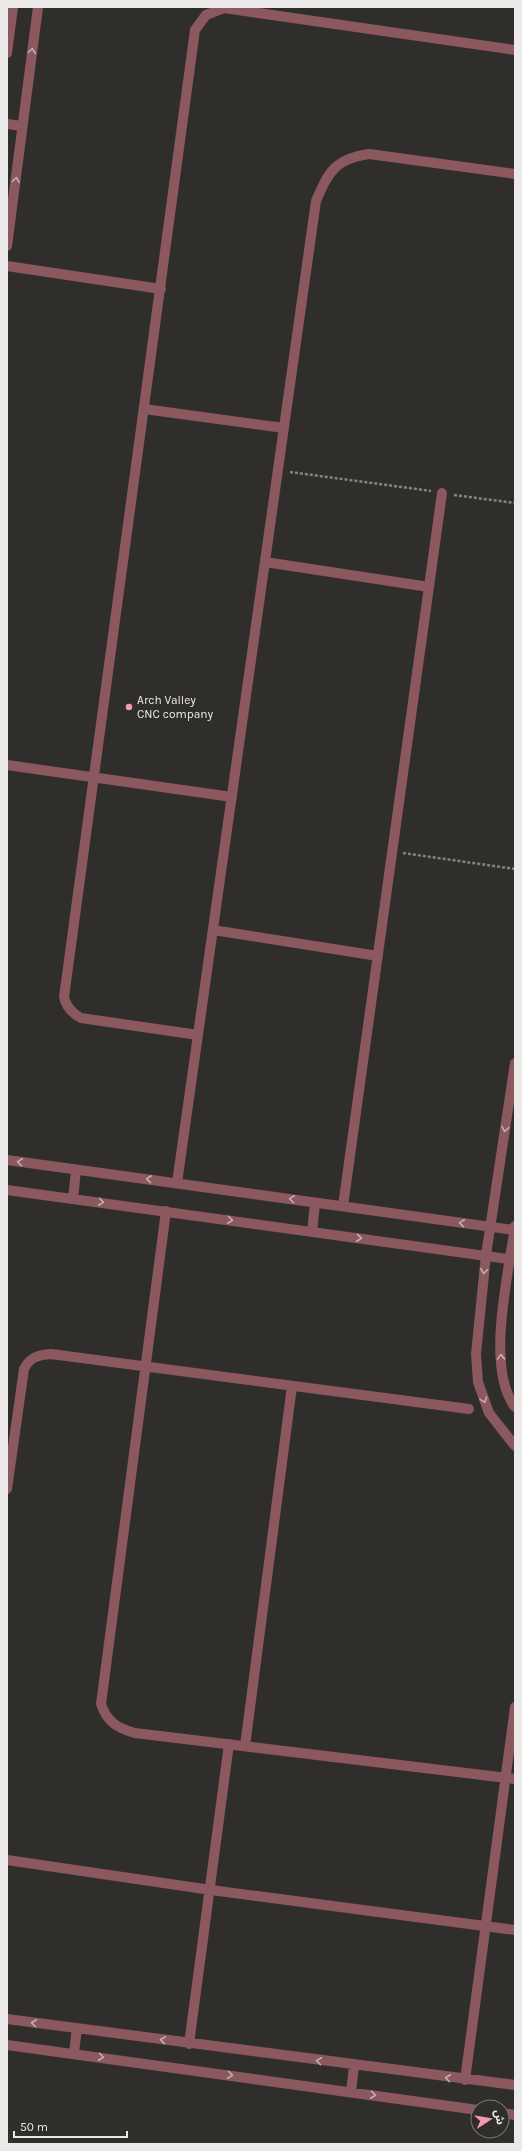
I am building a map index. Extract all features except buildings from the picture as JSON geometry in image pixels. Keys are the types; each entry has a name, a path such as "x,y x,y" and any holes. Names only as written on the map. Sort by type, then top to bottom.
{"street":[{"path":"7,53 13,7"},
{"path":"7,246 38,7"},
{"path":"198,1035 81,1018 75,1015 65,1004 64,997 195,30 206,15 215,10 234,9 515,50"},
{"path":"7,124 22,126"},
{"path":"177,1183 316,201 324,181 335,167 351,157 369,154 515,174"},
{"path":"7,266 161,289"},
{"path":"144,409 284,428"},
{"path":"342,1206 442,493"},
{"path":"265,562 429,587"},
{"path":"7,765 232,797"},
{"path":"213,930 378,956"},
{"path":"515,1063 486,1255 476,1354 478,1382 489,1413 515,1446"},
{"path":"7,1160 514,1230"},
{"path":"73,1198 76,1170"},
{"path":"7,1190 486,1255 513,1260"},
{"path":"312,1232 315,1202"},
{"path":"166,1211 101,1704 105,1715 113,1724 124,1730 510,1778"},
{"path":"515,1226 513,1260 500,1329 500,1361 505,1384 515,1407"},
{"path":"7,1489 11,1434 24,1369 34,1357 51,1354 469,1409"},
{"path":"245,1746 292,1386"},
{"path":"466,2080 486,1926 510,1778 515,1707"},
{"path":"188,2044 211,1890 229,1744"},
{"path":"7,1860 211,1890 515,1930"},
{"path":"7,2020 515,2086"},
{"path":"74,2053 77,2028"},
{"path":"7,2045 74,2053 470,2109"},
{"path":"351,2092 354,2066"}],"path":[{"path":"278,470 515,503"},
{"path":"392,852 515,869"}],"place":[{"name":"Arch Valley CNC company","path":"129,707"}]}
